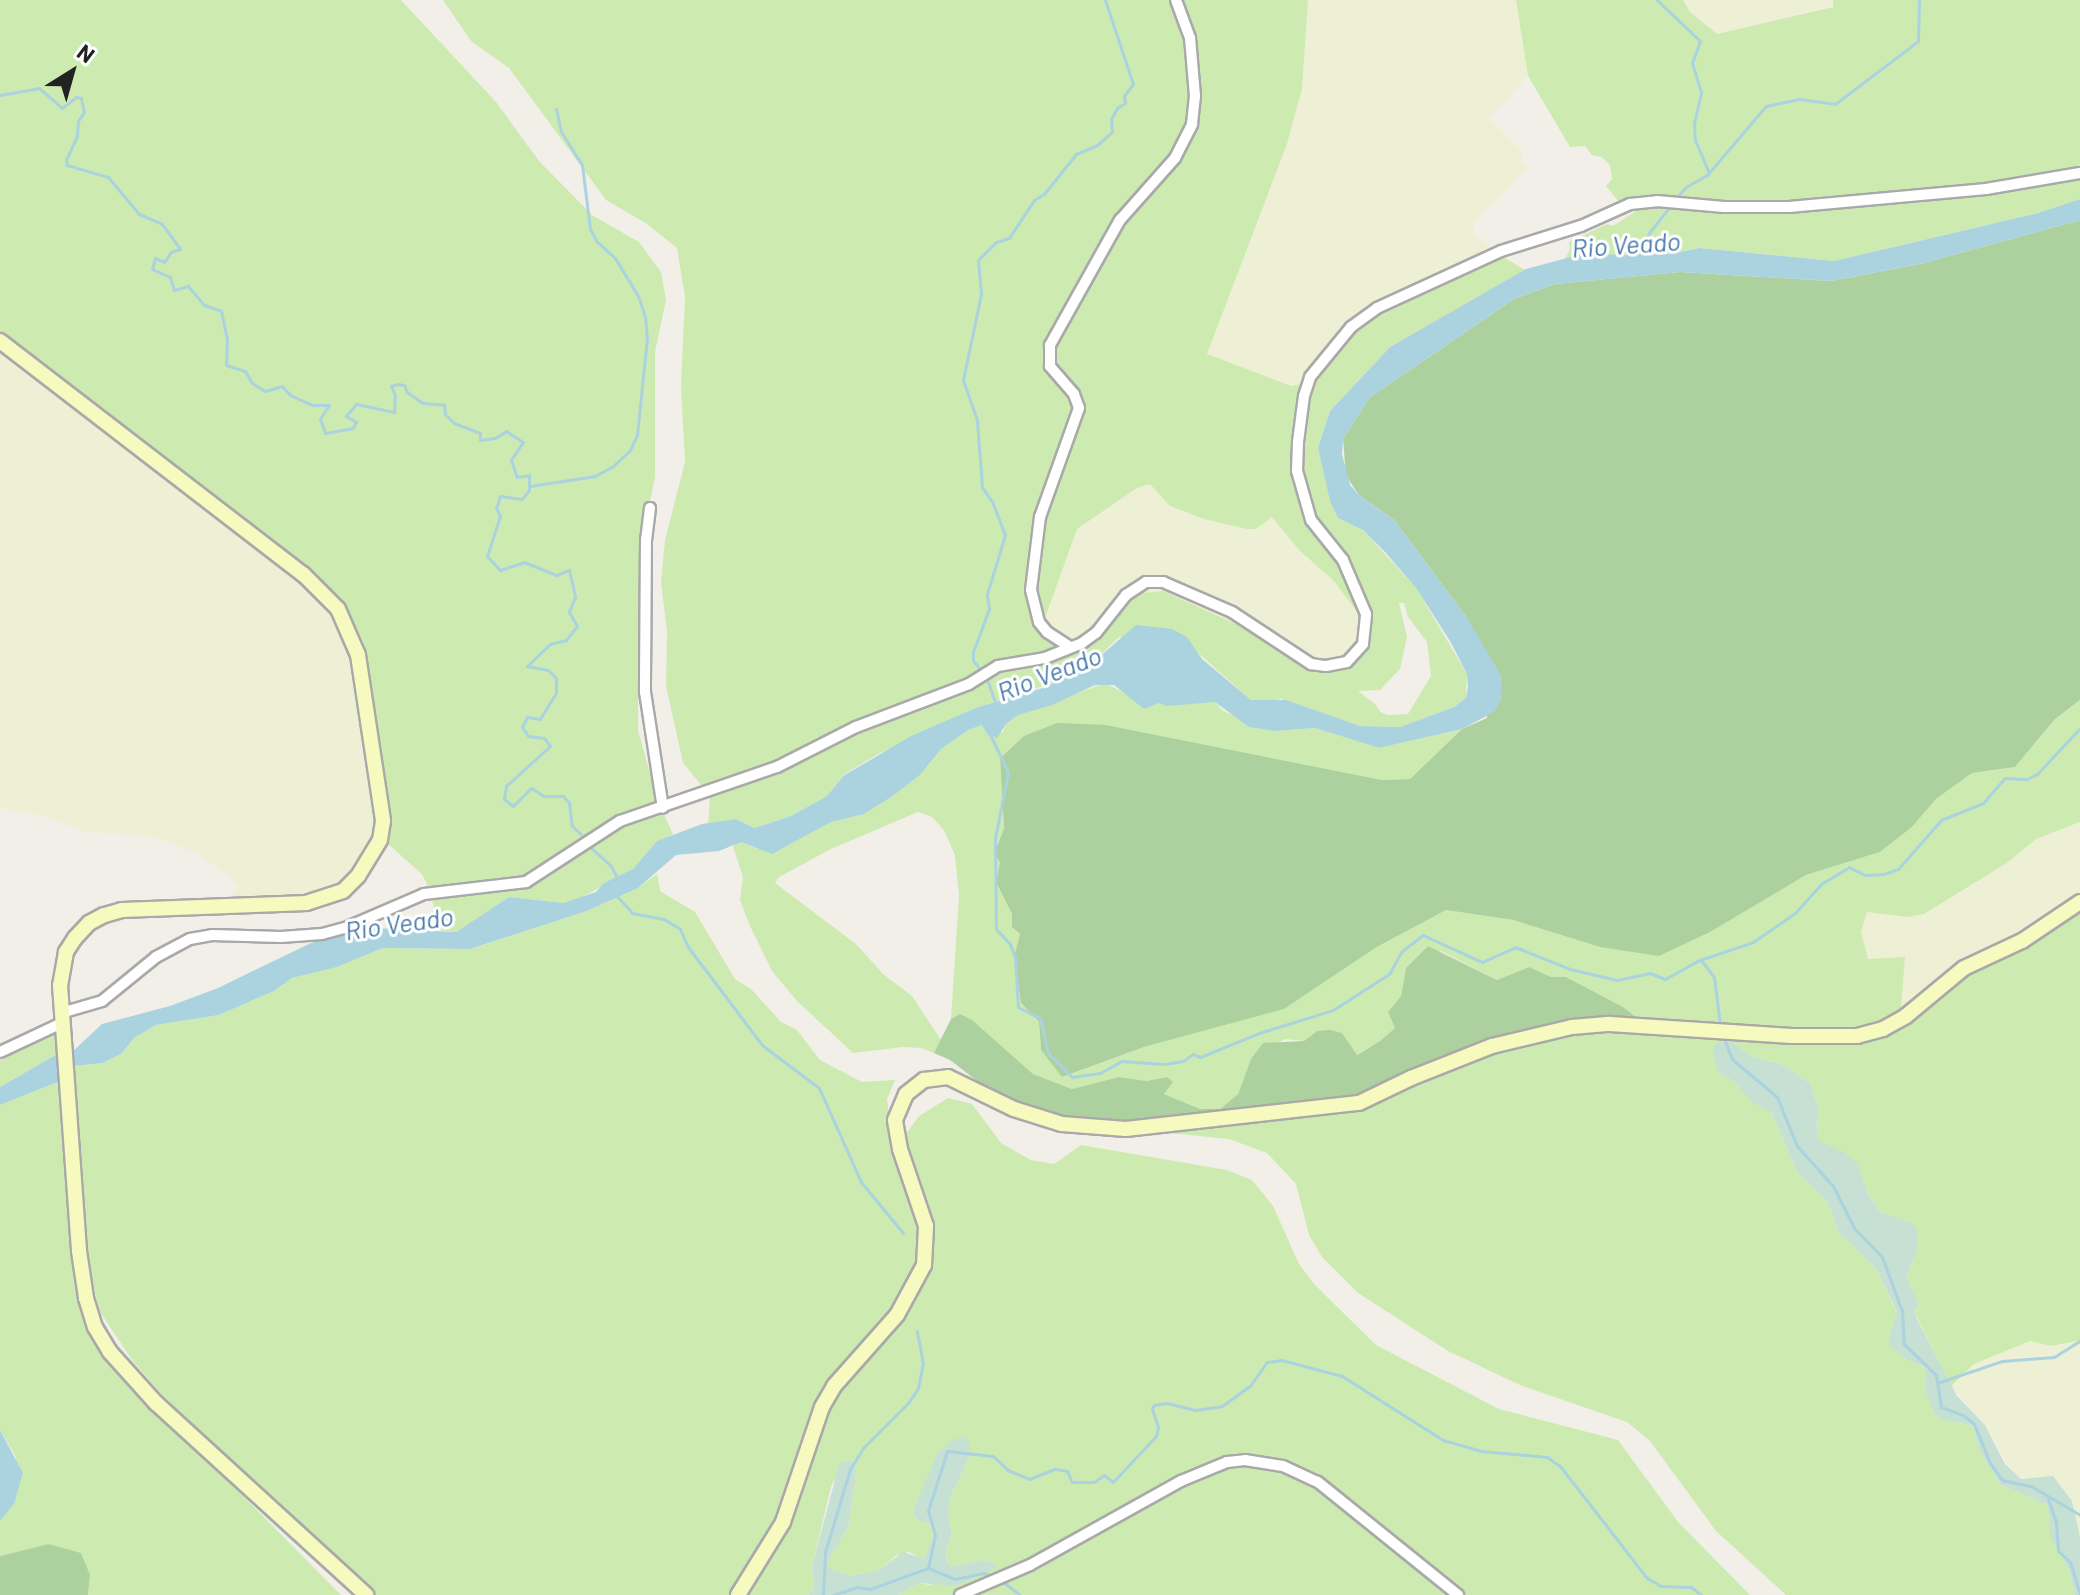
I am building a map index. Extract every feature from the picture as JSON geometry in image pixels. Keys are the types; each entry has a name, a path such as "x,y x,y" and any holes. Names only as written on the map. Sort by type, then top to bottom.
{"street":[{"path":"1070,647 1047,632 1039,622 1031,590 1040,517 1079,408 1074,394 1050,366 1050,345 1120,220 1175,158 1192,124 1195,96 1190,38 1176,0"},
{"path":"0,1052 62,1018 102,1001 156,957 190,939 212,935 281,937 322,934 345,928 424,894 526,882 608,826 777,767 856,727 969,684 998,666 1045,658 1070,647 1096,633 1133,589 1156,581 1243,618 1311,664 1336,665 1353,658 1365,639 1366,614 1343,560 1311,520 1297,471 1300,420 1306,388 1319,364 1351,327 1392,300 1501,251 1564,232 1630,204 1657,201 1724,207 1789,207 1986,189 2080,173"},
{"path":"0,341 303,574 338,609 358,655 382,808 380,840 358,876 343,891 323,900 122,910 89,923 66,952 60,985 79,1251 86,1298 95,1327 110,1352 156,1403 366,1595"},
{"path":"650,508 646,539 644,680 663,808"},
{"path":"738,1595 783,1522 822,1407 834,1386 897,1315 924,1265 926,1226 900,1149 895,1120 906,1094 924,1080 948,1077 1014,1109 1062,1124 1126,1129 1359,1103 1411,1078 1492,1046 1572,1027 1610,1024 1792,1036 1857,1036 1892,1025 1964,968 2022,941 2080,902"},
{"path":"960,1595 1030,1565 1181,1481 1227,1462 1245,1460 1283,1466 1318,1482 1458,1595"}],"green space":[{"path":"0,0 401,0 496,102 539,161 592,215 639,242 661,272 666,300 655,352 655,477 639,556 638,730 657,799 673,834 657,842 633,869 575,901 564,903 509,897 456,932 426,929 434,908 429,888 422,874 388,844 392,823 365,646 346,605 315,572 0,331"},
{"path":"443,0 1308,0 1302,89 1287,144 1207,354 1291,386 1311,382 1347,339 1386,311 1445,285 1498,254 1525,270 1390,347 1330,411 1318,448 1330,500 1338,518 1363,530 1416,588 1467,674 1466,698 1454,707 1400,727 1360,726 1281,699 1262,703 1251,700 1197,652 1119,637 1090,665 1059,681 978,707 878,754 843,775 827,796 791,816 754,828 736,819 708,825 710,796 683,763 666,686 667,632 661,583 665,540 685,462 681,386 685,297 677,248 647,224 606,200 509,68 471,41","holes":["1150,484 1170,506 1204,519 1256,529 1272,517 1300,551 1334,581 1357,612 1363,637 1339,665 1300,662 1247,629 1163,591 1134,594 1080,644 1048,638 1040,632 1077,529 1137,488","1399,603 1404,603 1408,617 1427,642 1431,676 1408,714 1388,715 1380,712 1358,691 1380,690 1400,669 1407,637"]},
{"path":"1308,0 1516,0 1528,76 1489,118 1522,151 1523,162 1529,166 1474,223 1473,232 1498,254 1445,285 1386,311 1311,382 1291,386 1207,354 1287,144 1302,89"},
{"path":"1516,0 1683,0 1690,12 1717,34 1833,7 1833,0 2080,0 2080,199 2038,213 1834,261 1699,248 1672,254 1626,254 1564,261 1570,249 1569,242 1607,224 1613,226 1639,209 1619,202 1606,186 1612,179 1610,165 1602,157 1592,155 1585,146 1570,147 1528,76"},
{"path":"1683,0 1833,0 1833,6 1717,34 1690,12"},
{"path":"2080,220 2080,700 2055,719 2015,767 1972,773 1936,799 1912,827 1880,852 1806,875 1712,931 1659,956 1600,947 1513,920 1446,910 1375,948 1284,1009 1147,1046 1062,1077 1041,1050 1039,1022 1021,1003 1014,957 1020,934 1012,927 1012,914 996,882 1000,862 994,854 1004,828 1000,758 1024,736 1057,723 1106,725 1382,780 1410,779 1462,729 1487,718 1467,618 1394,520 1359,495 1346,476 1343,439 1369,398 1514,299 1555,284 1680,272 1831,281 1924,263"},
{"path":"0,349 307,584 331,608 351,649 377,823 366,858 341,885 325,893 226,903 239,885 203,857 173,843 142,835 85,832 39,815 0,808"},
{"path":"1150,484 1170,506 1204,519 1256,529 1272,517 1300,551 1334,581 1357,612 1363,637 1339,665 1300,662 1247,629 1163,591 1080,644 1048,638 1040,632 1077,529 1137,488"},
{"path":"1105,683 1136,699 1215,702 1223,711 1275,731 1315,728 1379,748 1462,729 1410,779 1382,780 1106,725 1024,736 1000,758 1004,828 997,845 1000,862 996,882 1012,914 1012,927 1020,934 1014,957 1021,1003 1039,1022 1041,1050 1063,1077 1147,1046 1375,948 1446,910 1513,920 1600,947 1712,931 1806,875 1880,852 1912,827 1936,799 1972,773 2015,767 2055,719 2080,700 2080,822 2036,839 2007,863 1924,914 1907,917 1867,912 1861,932 1868,959 1905,957 1900,1020 1951,978 2080,901 2080,1344 2077,1341 2051,1346 2030,1341 1974,1364 1951,1386 1914,1311 1919,1304 1906,1276 1917,1252 1905,1221 1880,1212 1868,1194 1858,1165 1821,1142 1817,1135 1818,1109 1811,1084 1783,1065 1752,1057 1729,1039 1717,1071 1736,1083 1756,1104 1771,1112 1798,1173 1828,1203 1839,1233 1876,1268 1897,1313 1889,1335 1920,1366 1926,1368 1926,1386 1945,1420 1973,1426 1979,1450 2001,1485 2048,1505 2052,1538 2069,1570 2075,1595 1786,1595 1716,1531 1650,1441 1627,1422 1520,1385 1448,1351 1358,1293 1322,1257 1309,1235 1296,1184 1267,1153 1229,1139 1149,1131 1401,1079 1623,1007 1566,977 1551,977 1529,967 1497,980 1441,951 1406,968 1401,996 1388,1012 1395,1028 1380,1041 1356,1055 1342,1033 1317,1031 1304,1041 1285,1039 1251,1059 1238,1094 1220,1109 1200,1109 1164,1094 1166,1077 1145,1081 1119,1077 1072,1089 1033,1074 960,1014 951,1019 959,895 955,855 944,830 932,817 918,812 831,849 779,877 775,883 856,944 883,974 912,996 941,1040 934,1053 921,1048 903,1047 853,1053 797,1001 772,971 750,926 740,900 743,877 732,843 741,842 758,849 783,848 831,822 864,814 921,774 941,749 968,730 982,725 1003,732 1006,724 1018,715"},
{"path":"2080,822 2080,901 1900,1022 1868,959 1860,932 1867,912 1907,917 1924,914 2007,863 2036,839"},
{"path":"657,874 660,891 695,912 735,979 752,990 781,1022 797,1030 820,1060 862,1082 895,1080 887,1099 891,1136 905,1135 919,1116 948,1098 972,1104 1001,1143 1031,1160 1054,1164 1081,1145 1227,1170 1252,1180 1273,1206 1299,1264 1315,1285 1376,1345 1499,1409 1618,1440 1678,1522 1750,1595 898,1595 920,1583 929,1585 997,1565 983,1560 951,1567 947,1562 946,1550 952,1534 948,1513 950,1498 971,1453 917,1500 913,1510 916,1519 931,1525 934,1533 925,1560 909,1552 897,1555 879,1570 850,1576 831,1570 826,1564 848,1528 855,1481 844,1461 831,1487 812,1566 814,1587 808,1595 364,1595 272,1508 157,1389 132,1360 100,1312 90,1273 74,1066 103,1063 121,1054 134,1038 156,1025 219,1015 274,991 292,978 337,967 383,948 471,949 587,911 638,888"},
{"path":"1428,946 1497,980 1529,967 1551,977 1566,977 1623,1007 1643,1023 1600,1025 1525,1041 1363,1101 1149,1131 1034,1114 994,1094 950,1060 934,1053 951,1019 960,1014 972,1020 1033,1074 1072,1089 1119,1077 1146,1081 1167,1077 1173,1082 1164,1094 1200,1109 1220,1109 1238,1094 1251,1059 1263,1043 1304,1041 1317,1031 1330,1030 1342,1033 1357,1055 1380,1041 1395,1028 1388,1012 1401,996 1406,968"},
{"path":"56,1021 59,1053 0,1087 0,1061"},
{"path":"1729,1039 1752,1057 1783,1065 1811,1084 1818,1109 1817,1135 1821,1142 1844,1152 1858,1165 1868,1194 1880,1212 1912,1223 1917,1229 1917,1252 1906,1276 1919,1304 1914,1311 1917,1319 1957,1396 1985,1425 2005,1464 2021,1479 2053,1476 2072,1501 2080,1537 2080,1595 2075,1595 2069,1570 2051,1538 2048,1505 2001,1485 1979,1450 1973,1426 1945,1420 1935,1414 1926,1393 1926,1368 1903,1358 1890,1346 1889,1335 1897,1312 1876,1268 1839,1233 1828,1203 1798,1173 1771,1112 1753,1103 1736,1083 1717,1071 1713,1050 1716,1044"},
{"path":"60,1081 79,1295 136,1388 341,1595 88,1595 90,1575 48,1544 0,1556 0,1521 14,1504 16,1457 0,1430 0,1105"},
{"path":"2030,1341 2051,1346 2078,1341 2080,1344 2080,1537 2072,1501 2044,1477 2029,1480 2013,1473 1985,1425 1951,1386 1974,1364"},
{"path":"962,1437 968,1440 971,1453 950,1498 948,1513 952,1534 946,1550 947,1562 951,1567 983,1560 998,1565 955,1586 920,1583 898,1595 808,1595 814,1587 812,1566 839,1465 844,1461 855,1462 855,1481 848,1528 826,1564 832,1570 850,1576 879,1570 903,1552 925,1559 934,1532 931,1525 916,1519 913,1510 937,1454 951,1441"},
{"path":"48,1544 81,1553 90,1575 88,1595 0,1595 0,1556"}],"water":[{"path":"2080,199 2080,220 1924,263 1831,281 1680,272 1555,284 1514,299 1369,398 1343,439 1342,454 1350,485 1394,520 1467,618 1502,677 1501,700 1494,712 1462,729 1379,748 1315,728 1275,731 1249,727 1215,702 1167,706 1159,703 1144,709 1114,685 1095,685 1052,705 1018,715 1006,724 997,738 987,734 982,725 968,730 941,749 921,774 864,814 831,822 772,854 741,842 719,851 676,855 638,888 587,911 470,949 383,948 337,967 292,978 274,991 219,1015 156,1025 134,1038 121,1054 103,1063 74,1066 73,1051 102,1024 170,1006 218,988 311,943 375,928 456,932 509,897 564,903 596,892 604,883 633,869 657,841 702,824 736,819 754,828 791,816 827,796 843,776 911,736 978,707 1043,688 1090,665 1136,625 1172,629 1187,637 1202,659 1251,700 1286,700 1360,726 1400,727 1454,707 1466,698 1468,687 1467,674 1450,641 1416,588 1385,552 1363,530 1338,518 1330,501 1318,448 1330,411 1390,347 1526,269 1578,255 1672,254 1699,248 1834,261 2038,213"},
{"path":"59,1053 60,1081 0,1105 0,1087"},
{"path":"0,1430 23,1473 14,1504 0,1521"}],"waterway":[{"name":"Rio Veado","path":"983,673 973,660 973,652 989,609 987,594 1005,535 993,503 982,487 977,420 963,380 981,294 978,260 996,242 1009,238 1034,200 1044,194 1076,154 1097,145 1112,132 1111,119 1117,108 1125,103 1124,96 1133,84 1105,0"},
{"path":"1657,0 1700,41 1692,63 1701,93 1694,123 1695,140 1709,173"},
{"path":"1676,198 1686,187 1707,175 1766,106 1800,99 1835,104 1918,41 1919,0"},
{"path":"0,95 39,88 62,108 76,97 81,98 84,112 78,121 77,136 66,160 67,165 108,177 139,214 162,224 180,249 171,252 164,262 155,258 152,269 170,277 174,290 188,286 204,305 221,311 227,339 226,365 245,371 252,383 265,391 282,386 290,395 312,405 329,405 320,419 325,433 353,428 356,422 346,416 356,404 394,412 395,395 391,386 397,384 404,385 407,392 423,403 444,405 445,414 454,423 480,433 480,440 495,438 506,431 523,442 511,460 517,477 529,475 529,490 522,499 500,496 496,508 500,516 487,556 500,570 524,562 557,575 569,570 575,597 569,612 577,626 566,640 550,644 527,666 548,670 556,678 556,693 540,719 527,717 522,727 528,736 544,738 550,746 506,786 504,799 513,806 531,788 544,796 563,796 569,803 572,826 581,834"},
{"path":"530,486 595,476 613,466 630,450 637,435 647,339 645,317 638,296 615,258 597,242 590,229 582,165 561,132 556,109"},
{"name":"Rio Veado","path":"1638,256 1649,233 1670,206"},
{"name":"Rio Veado","path":"988,682 996,705"},
{"path":"985,724 1008,772 995,838 996,929 1010,944 1015,958 1018,1007 1040,1018 1048,1053 1072,1077 1100,1073 1122,1061 1164,1064 1183,1061 1193,1054 1200,1057 1262,1032 1333,1010 1389,974 1401,952 1423,935 1482,962 1515,947 1570,969 1617,980 1650,973 1665,979 1697,961 1753,942 1795,913 1821,884 1849,867 1865,875 1884,874 1898,869 1941,820 1983,803 2005,778 2027,779 2037,774 2080,728"},
{"path":"590,847 611,866 618,880"},
{"path":"616,895 632,913 664,919 680,929 688,947 762,1045 819,1088 861,1182 903,1233"},
{"path":"1701,960 1714,977 1720,1025"},
{"path":"1725,1041 1732,1059 1777,1097 1797,1146 1833,1186 1854,1228 1882,1257 1902,1311 1904,1344 1936,1375 1941,1407 1963,1415 1974,1424 1990,1463 2002,1480 2031,1486 2080,1515"},
{"path":"823,1595 825,1552 850,1469 863,1448 908,1403 918,1388 923,1363 917,1331"},
{"path":"1937,1383 2002,1361 2054,1357 2080,1341"},
{"path":"928,1568 935,1535 928,1511 947,1451 993,1456 1008,1470 1029,1479 1055,1469 1067,1471 1072,1482 1094,1482 1104,1475 1113,1482 1156,1436 1158,1427 1152,1408 1154,1405 1167,1403 1195,1410 1222,1406 1250,1386 1267,1362 1282,1360 1342,1376 1443,1440 1481,1451 1547,1457 1560,1466 1647,1578 1661,1586 1691,1587 1701,1595"},
{"path":"2048,1499 2056,1522 2058,1551 2070,1562 2080,1595"},
{"path":"928,1568 955,1579 983,1573 996,1577"},
{"path":"833,1595 857,1587 870,1589 928,1568"},
{"path":"1003,1582 1020,1595"}]}
